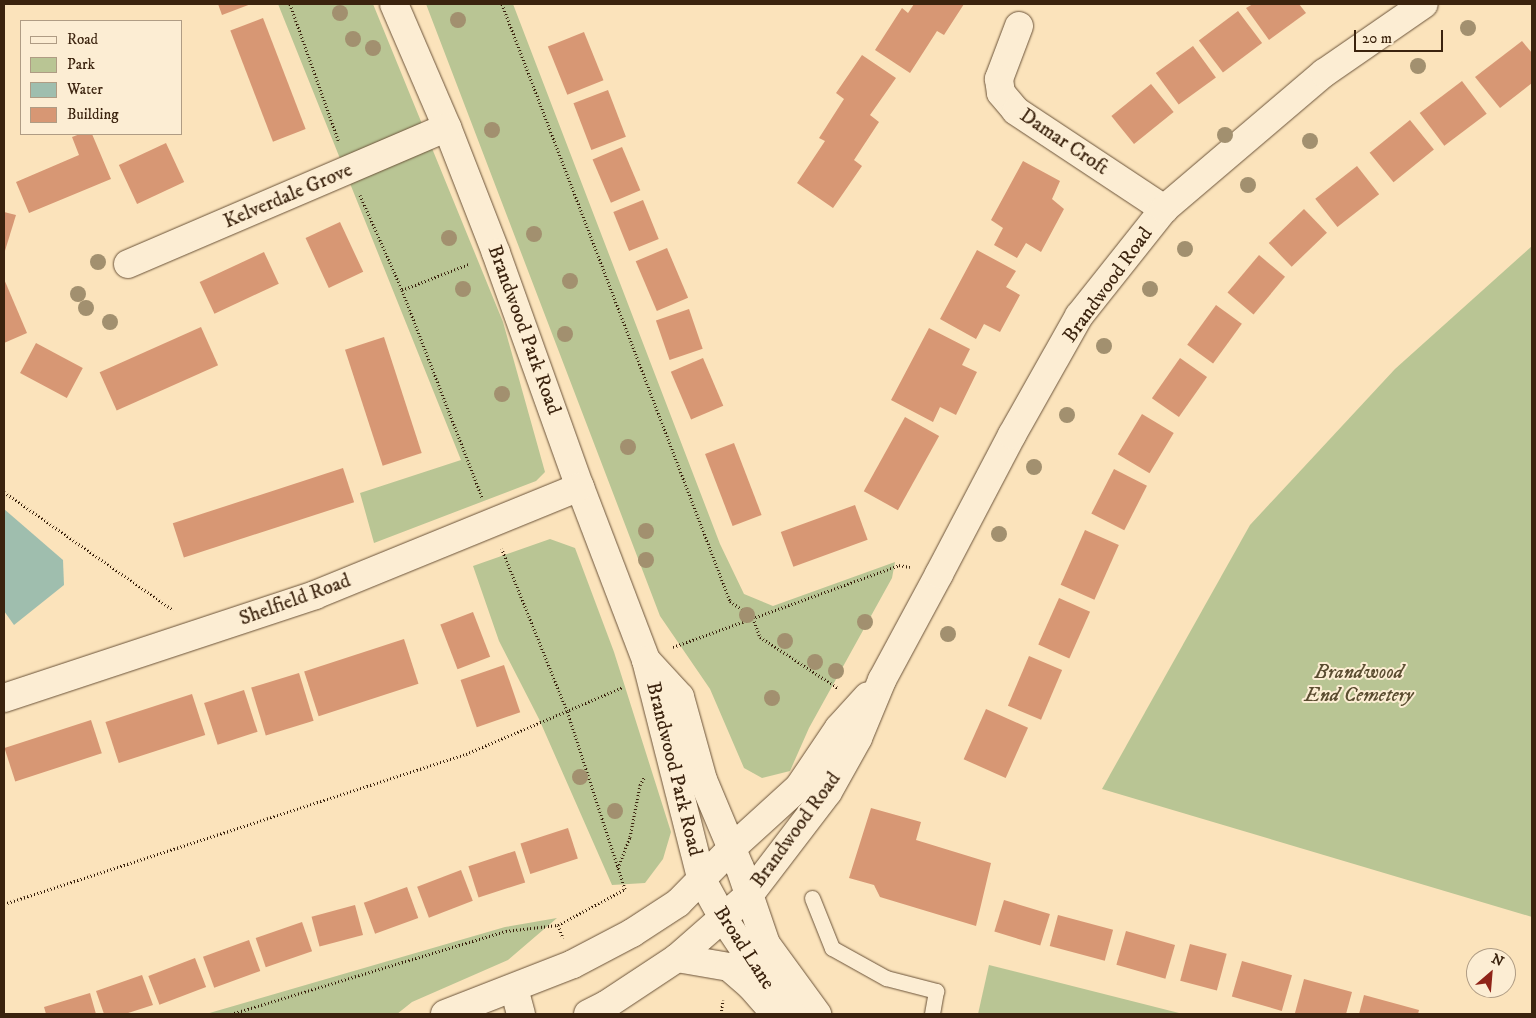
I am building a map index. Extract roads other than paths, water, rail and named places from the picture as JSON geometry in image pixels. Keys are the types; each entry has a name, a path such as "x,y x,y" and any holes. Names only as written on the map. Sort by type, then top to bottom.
{"street":[{"name":"Brandwood Park Road","path":"394,4 447,127 496,253 580,487 646,660 701,878"},
{"name":"Brandwood Road","path":"588,1014 606,1005 677,958 750,894 828,792 858,738 882,680 1012,435 1079,316 1164,209 1324,73 1424,4"},
{"name":"Damar Croft","path":"1019,26 999,79 1001,93 1016,111 1164,209"},
{"name":"Kelverdale Grove","path":"128,264 447,127"},
{"name":"Shelfield Road","path":"4,698 315,595 580,487"},
{"name":"Brandwood Park Road","path":"646,660 680,696 704,780 736,858"},
{"name":"Brandwood Road","path":"445,1014 573,964 632,933 678,904 701,878 736,858 799,787 839,728 882,680"},
{"name":"Broad Lane","path":"736,858 766,944 817,1014"},
{"name":"Broad Lane","path":"701,878 724,918 778,1000 792,1014"},
{"name":"Broad Lane","path":"677,958 729,967 751,986 773,1011 780,1014"},
{"path":"514,988 520,1014"}],"lane":[{"path":"812,898 832,948 886,978 936,991 932,1014"}],"water":[{"path":"4,509 63,560 64,585 14,625 4,611"}],"park label":[{"name":"Brandwood End Cemetery","path":"1359,684"}]}
